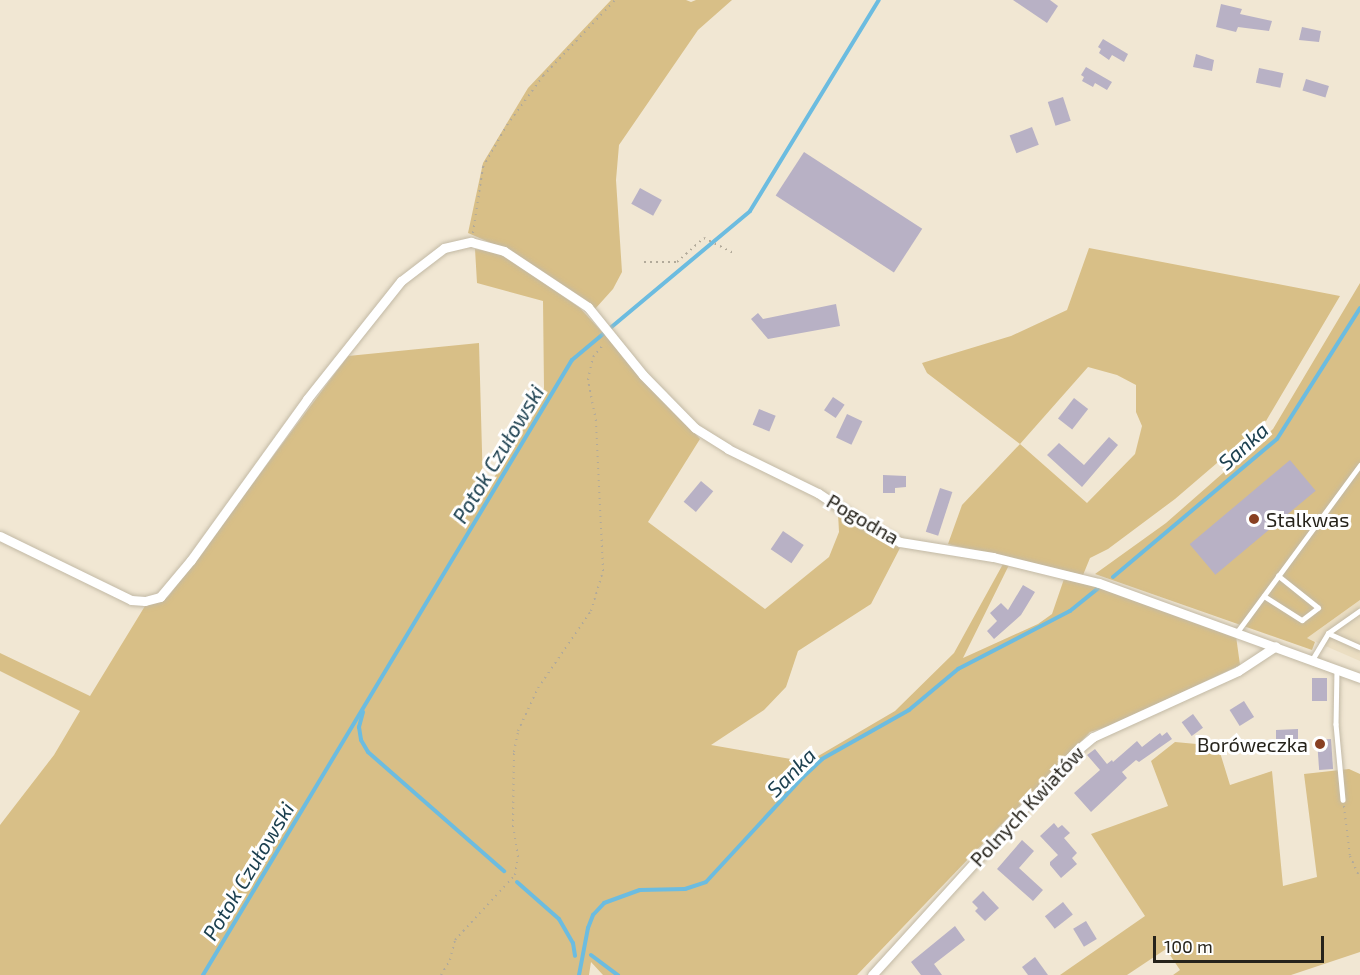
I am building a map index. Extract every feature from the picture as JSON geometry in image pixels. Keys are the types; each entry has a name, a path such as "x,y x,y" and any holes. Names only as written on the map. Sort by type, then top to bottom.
{"street":[{"name":"Pogodna","path":"471,242 504,250 588,307 643,375 695,428 728,449 818,493 861,522 900,543 993,557 1099,583 1360,678"},
{"path":"0,536 131,600 145,601 160,597 191,560 307,399 401,281 444,248 471,242"},
{"name":"Polnych Kwiatów","path":"872,975 1075,752 1093,737 1238,670 1276,646"}],"lane":[{"path":"1237,632 1360,465"},
{"path":"1264,596 1302,620 1318,608 1278,576"},
{"path":"1312,660 1328,633 1360,611"},
{"path":"1328,633 1360,647"},
{"path":"1337,669 1336,724 1343,800"}],"path":[{"path":"471,242 483,167 507,125 543,76 615,0"},
{"path":"644,262 677,262 704,238 735,254"},
{"path":"441,975 450,960 455,940 515,875 518,857 513,826 514,752 518,730 538,688 591,611 603,571 596,421 588,380 593,357 612,335"},
{"path":"1343,800 1350,856 1360,878"}],"shaded area":[{"path":"611,0 686,0 691,2 732,0 698,30 619,145 616,180 622,272 613,289 595,309 512,252 468,233 483,163 528,88"},
{"path":"1089,248 1340,296 1266,421 1175,499 1108,549 1090,558 1083,575 948,544 962,505 1020,444 927,373 922,363 1011,336 1067,310","holes":["1088,367 1117,375 1136,385 1136,412 1142,426 1135,454 1087,503 1020,444"]},
{"path":"475,249 503,254 580,308 700,439 648,522 765,609 829,557 839,532 838,513 882,540 900,548 871,604 798,651 786,687 764,710 711,745 808,762 895,711 954,653 1003,564 1009,565 963,658 1038,624 1052,614 1064,579 1094,585 1236,636 1240,665 1115,724 1090,732 857,975 603,975 591,962 589,975 0,975 0,825 54,755 80,711 0,671 0,653 90,696 145,606 168,597 348,356 479,343 483,487 490,485 544,388 543,301 477,283"},
{"path":"1360,283 1360,600 1307,638 1315,642 1312,650 1095,574 1166,523 1273,429"},
{"path":"1360,600 1360,661 1307,638"},
{"path":"1175,742 1218,746 1230,785 1272,771 1283,886 1317,877 1304,774 1349,769 1360,774 1360,952 1291,975 1173,975 1180,970 1166,949 1127,975 1060,975 1145,916 1091,834 1168,806 1151,761"}],"building":[{"path":"1013,0 1050,0 1058,6 1047,23"},
{"path":"1221,4 1242,9 1240,14 1272,21 1269,31 1238,27 1236,32 1216,27"},
{"path":"1302,27 1321,31 1319,42 1299,40"},
{"path":"1103,39 1128,54 1124,62 1112,55 1109,60 1099,53 1101,49 1098,47"},
{"path":"1196,54 1214,60 1212,71 1193,67"},
{"path":"1086,67 1112,82 1107,90 1095,83 1093,87 1082,81 1084,77 1081,75"},
{"path":"1259,68 1283,73 1280,88 1256,83"},
{"path":"1306,79 1329,86 1325,97 1302,90"},
{"path":"1063,97 1071,121 1056,126 1048,102"},
{"path":"1032,127 1039,145 1016,153 1010,136"},
{"path":"804,152 922,229 894,272 776,196"},
{"path":"640,188 662,200 653,216 631,204"},
{"path":"836,304 840,326 768,339 751,319 758,313 763,319"},
{"path":"833,397 845,405 836,418 824,410"},
{"path":"1074,398 1088,409 1072,430 1058,418"},
{"path":"759,409 776,416 769,432 753,425"},
{"path":"847,414 862,421 851,445 836,438"},
{"path":"1109,437 1118,445 1082,487 1047,455 1059,443 1084,465"},
{"name":"Stalkwas","path":"1290,460 1316,491 1215,575 1190,544"},
{"path":"883,475 906,476 906,487 895,488 895,493 883,493"},
{"path":"701,481 713,491 696,512 684,502"},
{"path":"940,488 952,492 938,536 926,532"},
{"path":"783,531 804,545 791,563 771,549"},
{"path":"1023,585 1035,592 1021,615 994,639 987,631 997,621 990,613 1001,603 1008,610"},
{"path":"1312,678 1327,678 1327,701 1312,701"},
{"path":"1244,701 1254,717 1240,726 1230,710"},
{"path":"1193,714 1203,728 1192,736 1182,722"},
{"path":"1298,729 1298,751 1287,752 1287,745 1276,745 1276,730"},
{"path":"1167,732 1172,739 1139,762 1136,760 1122,772 1127,778 1091,812 1074,793 1100,770 1087,755 1095,749 1107,764 1112,760 1113,762 1137,741 1142,747 1160,733 1162,736"},
{"path":"1331,739 1333,769 1319,770 1317,740"},
{"path":"1054,823 1058,828 1062,825 1070,833 1064,838 1077,853 1072,858 1077,864 1061,878 1050,865 1050,862 1058,855 1040,836"},
{"path":"1022,840 1034,851 1019,868 1043,890 1033,901 997,869"},
{"path":"983,891 999,908 985,921 975,911 978,908 972,902"},
{"path":"1063,902 1073,915 1055,929 1045,916"},
{"path":"1086,921 1097,939 1084,947 1073,929"},
{"path":"955,926 965,940 934,964 942,975 921,975 911,962"},
{"path":"1035,957 1048,975 1028,975 1022,967"}],"waterway":[{"name":"Potok Czułowski","path":"203,975 572,360 750,211 879,0"},
{"name":"Sanka","path":"1113,577 1277,439 1360,308"},
{"name":"Sanka","path":"579,975 588,928 593,915 604,903 640,890 685,889 706,882 822,759 909,710 958,669 1070,611 1098,588"},
{"path":"363,712 359,727 361,740 368,752 504,871"},
{"path":"517,882 559,919 573,943 575,956"},
{"path":"591,955 618,975"}],"place":[{"name":"Stalkwas","path":"1254,519"},
{"name":"Boróweczka","path":"1320,744"}]}
